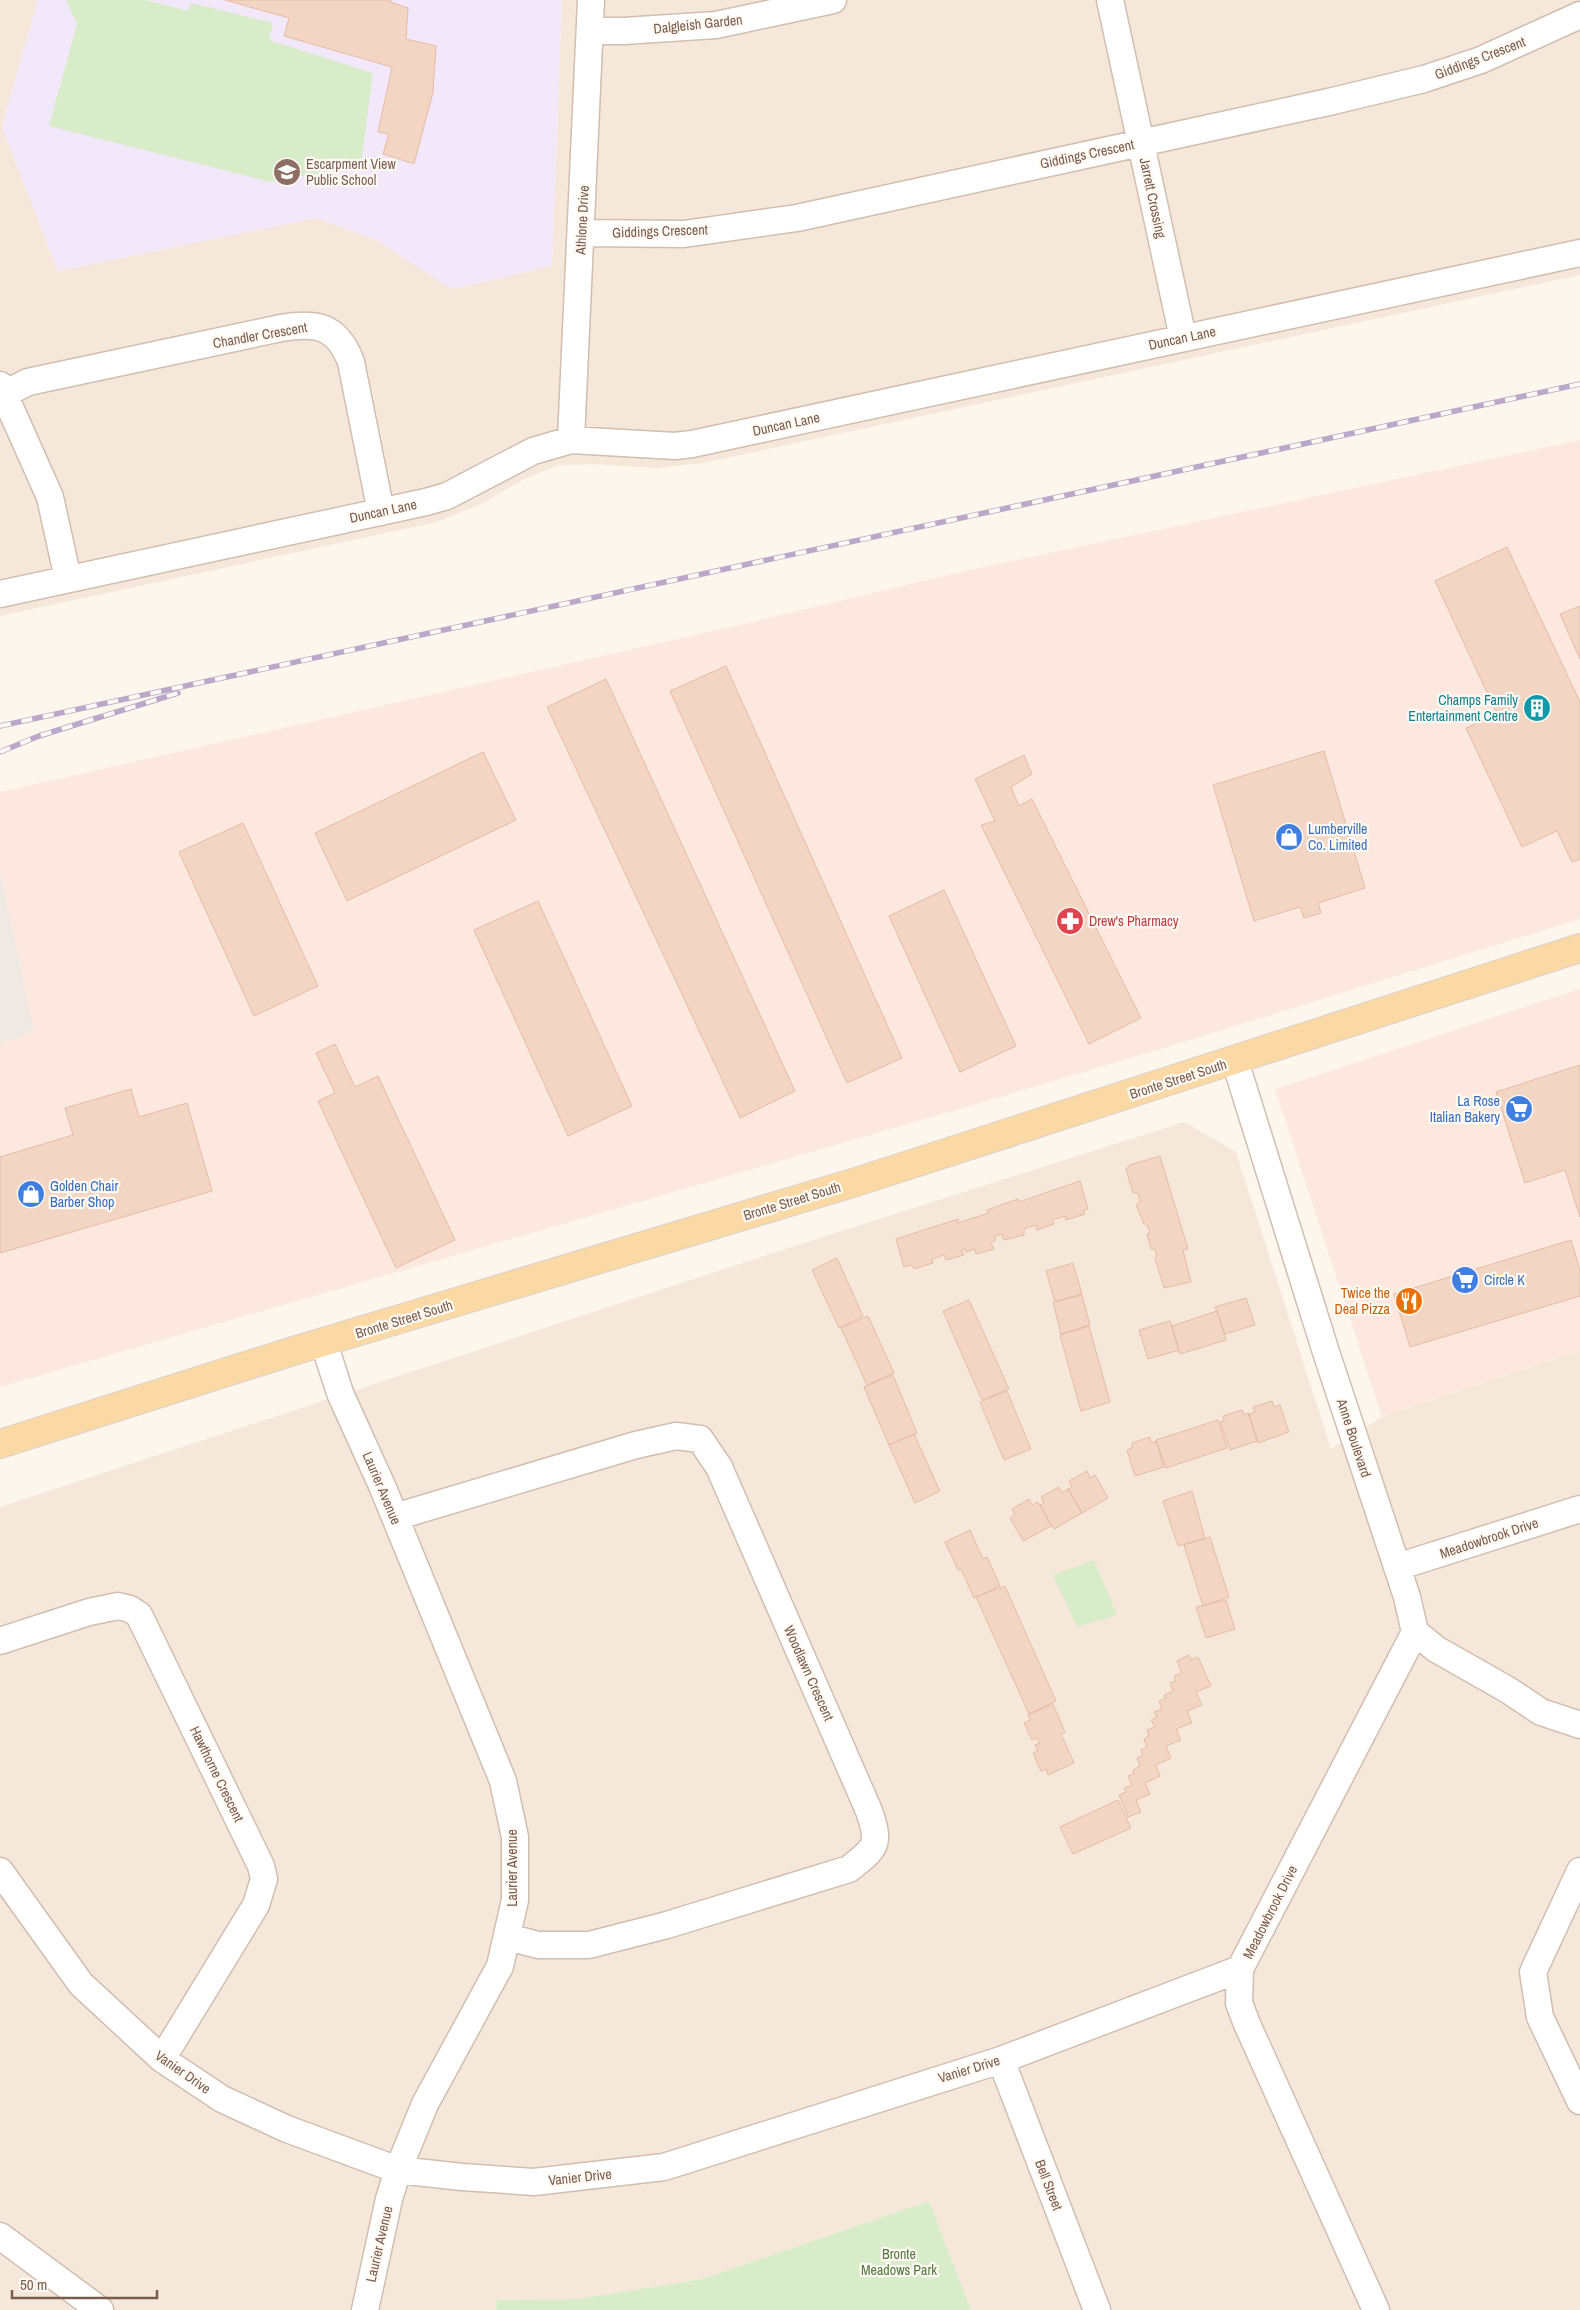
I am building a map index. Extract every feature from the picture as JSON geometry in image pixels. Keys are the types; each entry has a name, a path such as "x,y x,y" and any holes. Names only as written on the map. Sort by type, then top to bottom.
{"main road":[{"name":"Bronte Street South","path":"0,1444 324,1343 847,1185 1580,948"}],"street":[{"name":"Athlone Drive","path":"570,440 591,0"},
{"name":"Dalgleish Garden","path":"590,31 624,31 716,25 833,0"},
{"name":"Jarrett Crossing","path":"1110,0 1183,338"},
{"name":"Giddings Crescent","path":"581,233 684,234 797,218 1333,101 1424,79 1481,60 1580,15"},
{"name":"Duncan Lane","path":"0,594 447,496 520,458 570,440 675,446 692,444 1580,253"},
{"name":"Chandler Crescent","path":"2,389 281,328 316,326 336,336 346,350 351,362 381,512"},
{"path":"2,389 50,498 68,579"},
{"name":"Anne Boulevard","path":"1235,1061 1325,1349 1407,1597 1415,1632"},
{"name":"Laurier Avenue","path":"324,1343 340,1393 395,1517 503,1781 515,1837 515,1900 500,1966 425,2104 398,2170 389,2199 365,2310"},
{"name":"Woodlawn Crescent","path":"395,1517 636,1445 676,1436 700,1439 719,1467 869,1811 876,1833 873,1849 849,1869 667,1926 589,1945 538,1945 508,1937"},
{"name":"Meadowbrook Drive","path":"1397,1567 1580,1510"},
{"name":"Hawthorne Crescent","path":"0,1641 89,1612 118,1606 130,1609 139,1615 261,1866 264,1879 256,1905 162,2060"},
{"path":"1415,1632 1436,1649 1508,1690 1541,1712 1580,1725"},
{"name":"Meadowbrook Drive","path":"1376,2310 1247,2024 1239,2003 1240,1969 1415,1632"},
{"name":"Vanier Drive","path":"0,1871 81,1984 162,2060 222,2099 279,2125 356,2156 398,2170 462,2177 534,2182 664,2167 1001,2060 1240,1969"},
{"path":"1580,1871 1533,1972 1540,2017 1580,2101"},
{"name":"Bell Street","path":"1001,2060 1097,2310"},
{"path":"0,2236 100,2310"}],"shaded area":[{"path":"0,0 38,0 2,127 58,271 316,218 376,240 452,289 552,266 562,0 1580,0 1580,275 703,463 658,468 593,464 559,465 524,479 481,504 437,522 0,616"},
{"name":"Escarpment View Public School","path":"38,0 562,0 552,266 452,289 376,240 316,218 58,271 2,127"},
{"path":"1580,440 1580,919 1174,1045 960,1109 0,1387 0,1044 34,1031 0,871 0,792 722,629 965,571"},
{"path":"0,871 34,1031 0,1044"},
{"path":"1580,989 1580,1351 1382,1417 1275,1089"},
{"path":"1184,1122 1236,1152 1331,1449 1382,1417 1580,1351 1580,2310 971,2310 929,2201 702,2279 578,2299 497,2300 496,2310 0,2310 0,1507 779,1251"}],"green space":[{"path":"66,0 146,0 188,11 191,3 273,23 269,40 373,73 361,165 271,182 49,126 77,24"},
{"path":"1094,1560 1117,1615 1077,1627 1053,1575"},
{"name":"Bronte Meadows Park","path":"929,2201 971,2310 496,2310 497,2300 578,2299 702,2279"}],"building":[{"path":"225,0 391,0 390,2 408,8 406,39 436,46 433,92 414,164 383,154 389,134 378,132 392,67 284,36 289,18"},
{"name":"Champs Family Entertainment Centre","path":"1507,547 1580,702 1580,859 1572,862 1557,831 1522,847 1466,728 1497,714 1435,581"},
{"path":"1580,606 1580,659 1560,614"},
{"path":"726,666 902,1058 847,1083 670,691"},
{"path":"606,679 795,1091 740,1118 547,707"},
{"name":"Lumberville Co. Limited","path":"1324,751 1365,888 1318,903 1321,913 1304,918 1300,907 1254,921 1213,785"},
{"path":"483,752 516,820 347,901 315,833"},
{"path":"1024,755 1032,774 1011,787 1019,806 1032,799 1141,1018 1089,1044 981,825 995,821 975,779"},
{"path":"243,823 318,986 254,1016 179,852"},
{"path":"944,890 1016,1046 960,1072 889,916"},
{"path":"538,901 632,1106 568,1136 474,930"},
{"path":"335,1044 355,1087 378,1076 455,1240 396,1268 318,1101 335,1093 316,1053"},
{"path":"1580,1065 1580,1217 1565,1170 1525,1183 1496,1092"},
{"path":"131,1089 139,1117 187,1103 212,1191 0,1253 0,1157 73,1135 65,1108"},
{"path":"1160,1156 1188,1249 1183,1250 1191,1282 1164,1288 1155,1258 1157,1256 1155,1249 1151,1249 1147,1234 1150,1233 1147,1224 1144,1224 1136,1205 1140,1202 1138,1193 1133,1193 1126,1169 1130,1165"},
{"path":"1080,1181 1088,1209 1083,1211 1085,1214 1066,1220 1066,1216 1052,1220 1054,1224 1037,1230 1035,1225 1024,1229 1024,1235 1004,1240 1002,1234 994,1237 996,1240 991,1243 994,1249 976,1254 975,1249 966,1252 965,1249 961,1250 964,1255 946,1260 944,1255 932,1259 933,1263 914,1269 911,1265 904,1267 896,1239 958,1219 958,1223 989,1213 987,1210 1018,1199 1019,1202"},
{"path":"1571,1240 1580,1270 1580,1296 1410,1347 1394,1294"},
{"path":"837,1258 863,1316 839,1328 812,1270"},
{"path":"1073,1263 1082,1294 1055,1302 1046,1271"},
{"path":"1082,1295 1090,1325 1061,1334 1053,1302"},
{"path":"1246,1298 1255,1325 1225,1334 1215,1307"},
{"path":"969,1300 1009,1389 982,1400 943,1311"},
{"path":"1217,1311 1226,1340 1180,1354 1172,1326"},
{"path":"868,1316 894,1373 867,1385 841,1328"},
{"path":"1170,1321 1179,1350 1148,1359 1139,1330"},
{"path":"1089,1326 1110,1402 1081,1411 1060,1335"},
{"path":"893,1375 917,1433 889,1445 864,1387"},
{"path":"1007,1391 1031,1449 1004,1460 980,1402"},
{"path":"1272,1401 1274,1407 1280,1405 1289,1432 1258,1443 1249,1414 1255,1412 1253,1407"},
{"path":"1242,1410 1244,1415 1248,1413 1257,1441 1230,1450 1220,1422 1224,1421 1223,1416"},
{"path":"1218,1420 1227,1448 1166,1468 1156,1440"},
{"path":"914,1434 940,1491 915,1503 889,1445"},
{"path":"1150,1437 1151,1443 1156,1441 1164,1467 1135,1476 1127,1450 1132,1448 1132,1443"},
{"path":"1087,1471 1090,1478 1095,1475 1108,1498 1082,1513 1068,1489 1072,1487 1069,1481"},
{"path":"1059,1487 1062,1493 1068,1489 1082,1513 1054,1529 1040,1505 1044,1503 1041,1497"},
{"path":"1192,1491 1205,1538 1178,1546 1163,1501"},
{"path":"1029,1499 1032,1505 1038,1502 1051,1526 1023,1541 1010,1518 1015,1514 1012,1509"},
{"path":"970,1530 983,1559 987,1557 1000,1586 974,1598 961,1569 958,1570 945,1542"},
{"path":"1210,1537 1229,1597 1203,1606 1184,1545"},
{"path":"1005,1586 1056,1701 1029,1714 976,1597"},
{"path":"1226,1600 1235,1629 1206,1638 1196,1607"},
{"path":"1189,1655 1191,1660 1198,1657 1211,1686 1196,1692 1202,1705 1187,1711 1192,1723 1176,1729 1181,1740 1166,1746 1171,1758 1156,1765 1160,1776 1145,1783 1150,1794 1136,1800 1141,1812 1128,1817 1119,1795 1126,1792 1124,1788 1132,1785 1128,1776 1134,1774 1133,1770 1140,1766 1137,1758 1143,1755 1141,1750 1147,1747 1144,1739 1149,1736 1147,1730 1155,1727 1151,1720 1157,1717 1154,1712 1162,1709 1159,1701 1166,1698 1164,1695 1173,1691 1170,1683 1176,1681 1174,1676 1182,1673 1177,1661"},
{"path":"1053,1704 1065,1732 1061,1734 1074,1763 1048,1775 1046,1769 1041,1771 1033,1753 1038,1751 1035,1745 1040,1743 1037,1738 1032,1740 1024,1723 1030,1720 1028,1715"},
{"path":"1118,1800 1131,1828 1073,1854 1060,1827"}],"railway":[{"path":"0,726 1580,384"},
{"path":"0,752 39,736 178,693"}],"place":[{"name":"Escarpment View Public School","path":"287,172"},
{"name":"Champs Family Entertainment Centre","path":"1537,708"},
{"name":"Lumberville Co. Limited","path":"1289,837"},
{"name":"Drew's Pharmacy","path":"1070,921"},
{"name":"La Rose Italian Bakery","path":"1519,1109"},
{"name":"Golden Chair Barber Shop","path":"31,1194"},
{"name":"Circle K","path":"1465,1280"},
{"name":"Twice the Deal Pizza","path":"1409,1301"}]}
